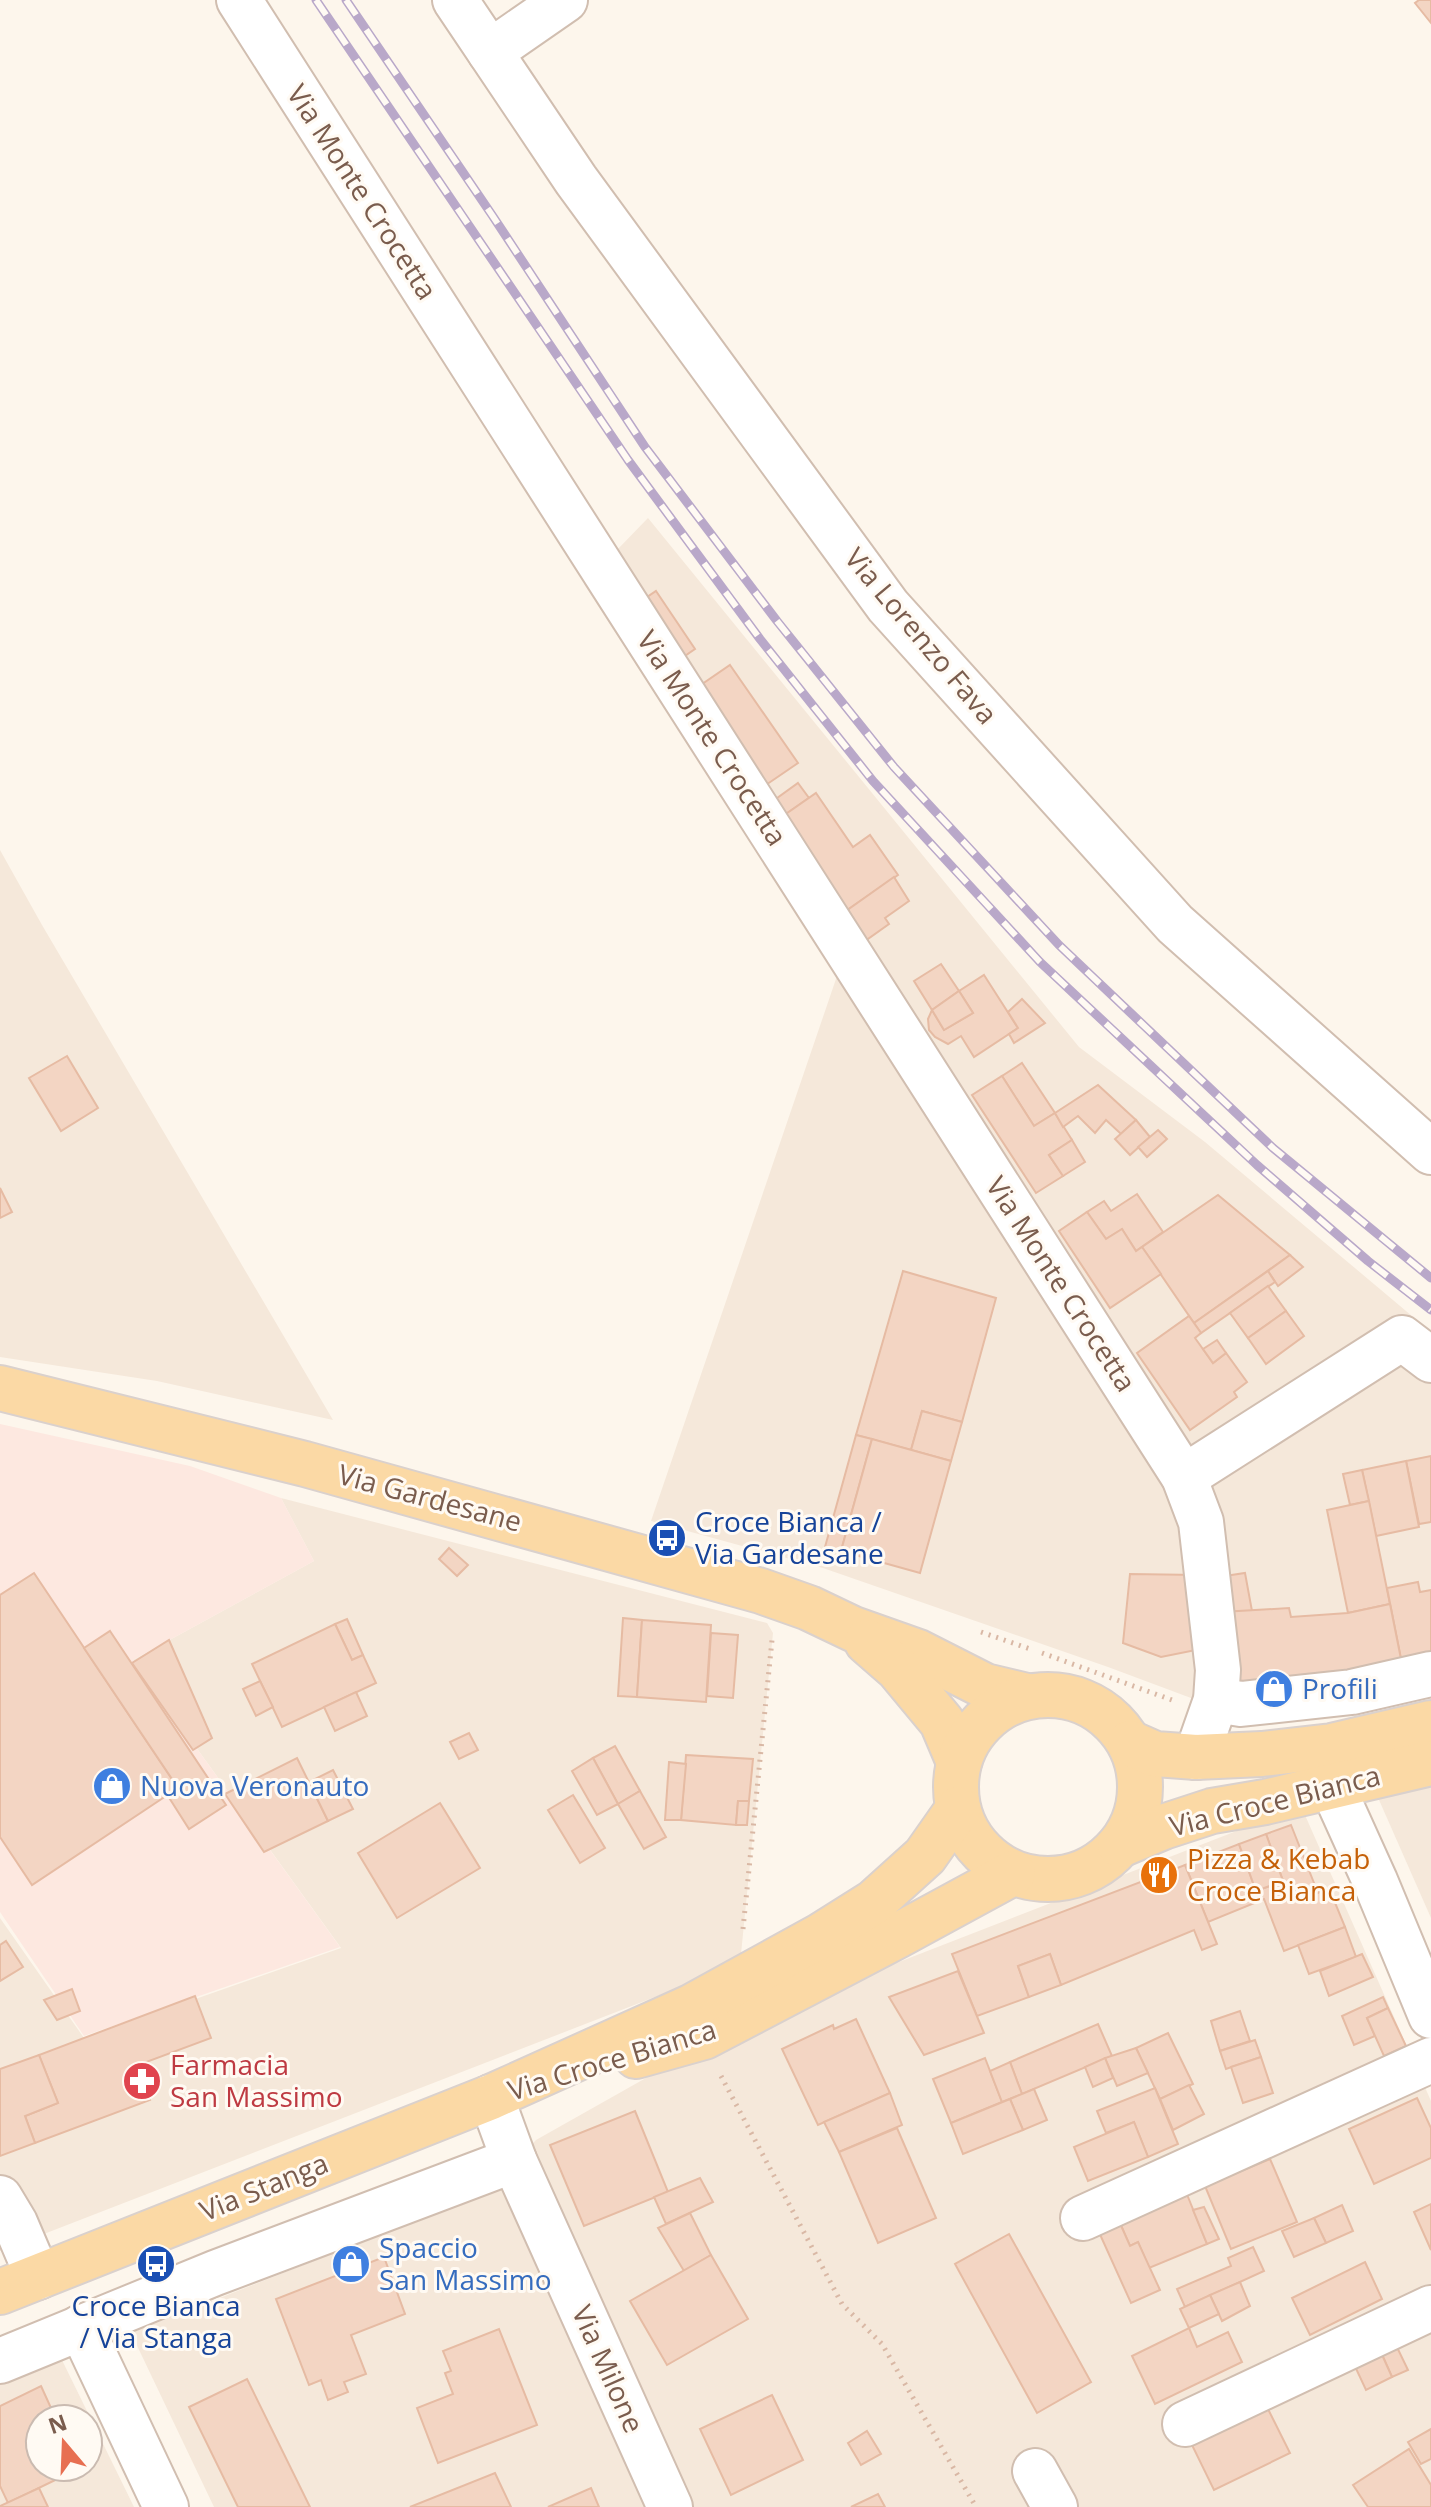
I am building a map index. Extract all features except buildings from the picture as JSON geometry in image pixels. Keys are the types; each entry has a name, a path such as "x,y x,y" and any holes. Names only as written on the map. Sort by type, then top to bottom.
{"main road":[{"name":"Via Gardesane","path":"0,1388 305,1464 761,1591 918,1652 985,1686 1027,1696"},
{"name":"Via Gardesane","path":"853,1629 898,1669 942,1722 959,1762"},
{"name":"Via Croce Bianca","path":"1120,1845 1137,1813 1141,1777 1130,1743 1116,1723 1097,1708 1075,1698 1051,1694 1027,1696 1004,1705 984,1720 968,1739 959,1762 955,1785 965,1829 993,1862 1013,1873 1052,1879 1090,1869 1120,1845 1212,1811 1431,1763"},
{"name":"Via Croce Bianca","path":"1130,1743 1155,1754 1196,1757 1262,1754 1332,1746 1431,1723"},
{"name":"Via Croce Bianca","path":"491,2097 691,2007 820,1936 874,1902 925,1856 958,1809"},
{"name":"Via Croce Bianca","path":"491,2097 704,2037 1013,1873"},
{"name":"Via Stanga","path":"19,2284 491,2097"}],"street":[{"name":"Via Monte Crocetta","path":"239,0 1184,1477 1201,1522 1218,1670 1199,1702 1196,1757"},
{"name":"Via Lorenzo Fava","path":"455,0 576,180 888,606 1175,924 1431,1152"},
{"path":"490,52 565,0"},
{"path":"1184,1477 1402,1338 1431,1360"},
{"path":"1199,1702 1241,1704 1352,1692 1421,1677"},
{"path":"1332,1786 1431,2016"},
{"path":"1083,2218 1431,2060"},
{"name":"Via Milone","path":"491,2097 514,2160 670,2507"},
{"path":"0,2361 215,2273 514,2160"},
{"name":"Via Stanga","path":"0,2198 15,2223 19,2284"},
{"path":"1185,2424 1431,2308"},
{"path":"81,2327 166,2507"}],"path":[{"path":"980,1632 1199,1702"},
{"path":"743,1937 773,1633"},
{"path":"719,2072 842,2304 882,2344 976,2507"}],"shaded area":[{"path":"648,518 1079,1047 1205,1142 1431,1332 1431,1685 1199,1701 823,1568 651,1521 837,976 584,584"},
{"path":"0,850 333,1420 157,1381 0,1357"},
{"name":"Nuova Veronauto","path":"0,1424 190,1466 281,1498 314,1561 133,1660 340,1947 84,2036 0,1912"},
{"path":"281,1498 767,1623 773,1633 740,1964 0,2251 0,1918 84,2038 341,1948 133,1660 314,1561"},
{"path":"1431,1772 1431,1918 1372,1784"},
{"path":"1301,1806 1431,2101 1431,2507 214,2507 131,2333 488,2192 536,2140 747,2021"},
{"path":"59,2354 83,2403 24,2403 24,2483 104,2483 104,2446 134,2507 0,2507 0,2379"}],"railway":[{"path":"316,0 628,460 760,639 873,781 1040,962 1257,1165 1368,1261 1431,1310"},
{"path":"346,0 645,447 777,621 894,767 1059,945 1273,1148 1431,1278"}],"place":[{"name":"Croce Bianca / Via Gardesane","path":"667,1538"},
{"name":"Profili","path":"1274,1689"},
{"name":"Nuova Veronauto","path":"112,1786"},
{"name":"Pizza & Kebab Croce Bianca","path":"1159,1875"},
{"name":"Farmacia San Massimo","path":"142,2081"},
{"name":"Croce Bianca / Via Stanga","path":"156,2264"},
{"name":"Spaccio San Massimo","path":"351,2264"}]}
